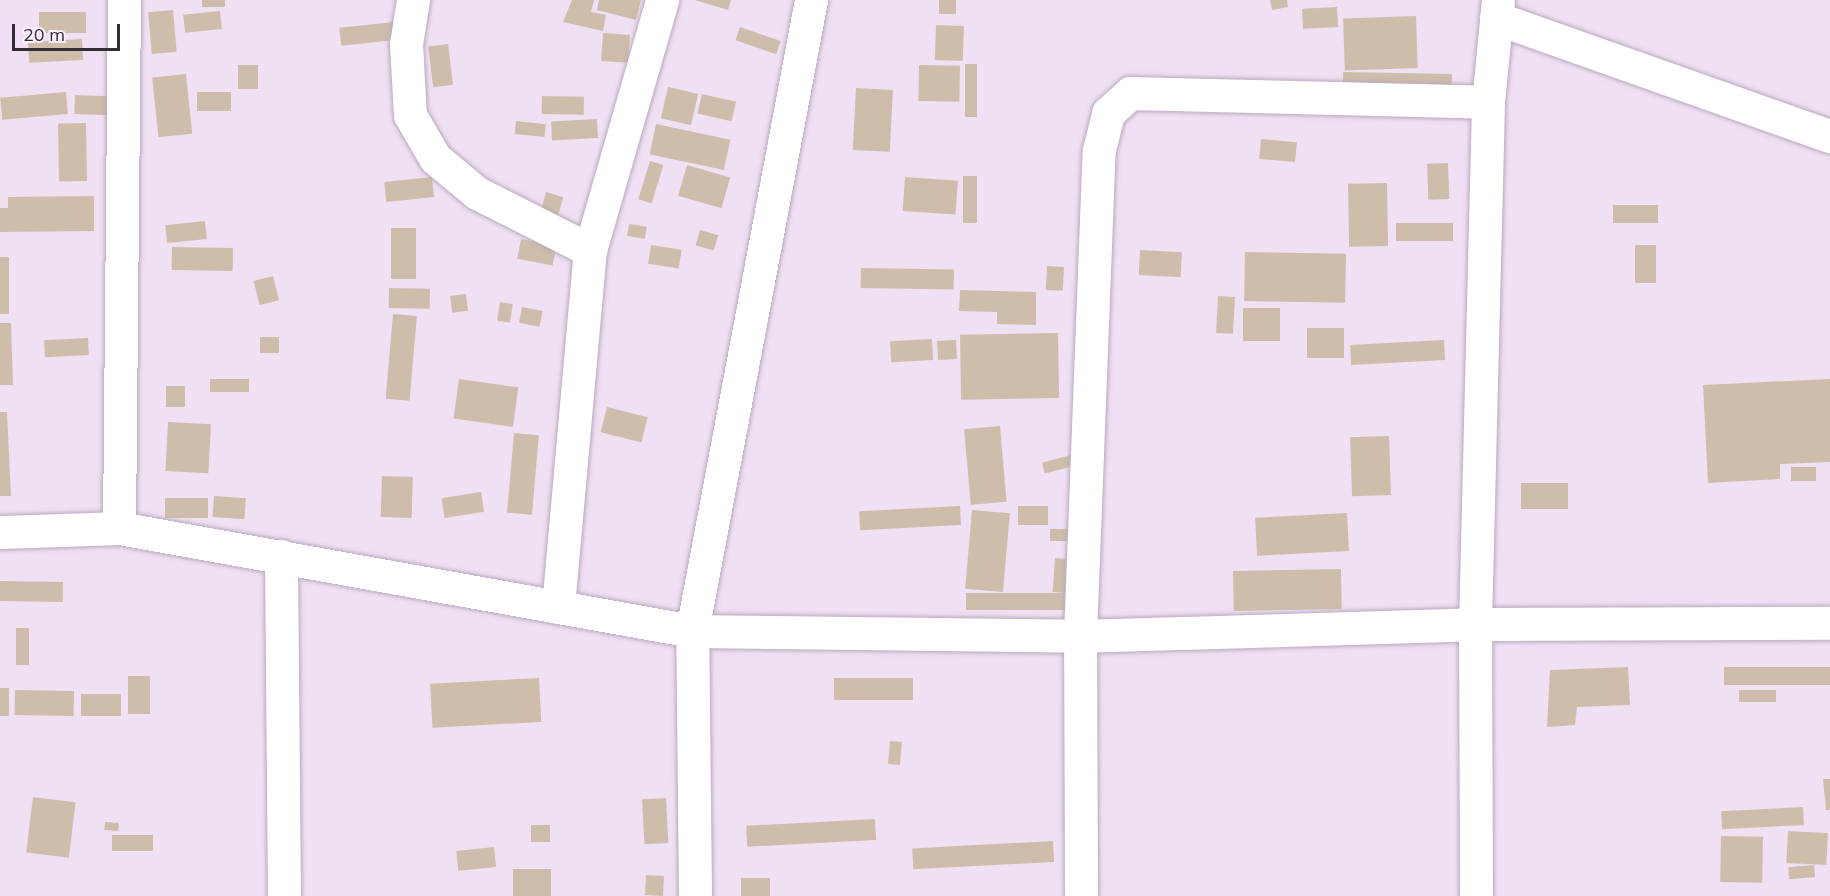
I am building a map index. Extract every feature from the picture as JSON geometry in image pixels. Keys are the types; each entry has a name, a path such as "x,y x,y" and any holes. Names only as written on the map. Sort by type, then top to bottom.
{"street":[{"path":"119,528 124,0"},
{"path":"413,0 406,44 410,115 435,158 477,193 590,250"},
{"path":"558,607 590,250 662,0"},
{"path":"695,896 692,631 811,0"},
{"path":"1476,896 1475,624 1488,102 1497,9 1830,136"},
{"path":"1081,896 1080,636 1099,150 1108,113 1130,93 1488,102"},
{"path":"0,532 119,528 692,631 1080,636 1475,624 1830,623"},
{"path":"281,556 284,896"}],"building":[{"path":"202,0 225,0 225,7 202,7"},
{"path":"572,0 594,0 591,12 606,15 603,31 563,22"},
{"path":"599,0 641,0 636,20 597,10"},
{"path":"695,0 731,0 728,10"},
{"path":"939,0 956,0 956,14 939,14"},
{"path":"1270,0 1287,0 1288,7 1272,10"},
{"path":"1337,7 1338,27 1303,29 1302,9"},
{"path":"173,10 177,52 152,54 148,12"},
{"path":"220,11 222,29 185,33 183,15"},
{"path":"39,12 86,12 86,33 39,33"},
{"path":"1416,16 1418,68 1345,71 1343,19"},
{"path":"394,22 396,40 341,46 339,28"},
{"path":"936,25 964,26 963,61 935,60"},
{"path":"740,27 781,41 776,54 735,40"},
{"path":"603,33 630,35 628,63 601,61"},
{"path":"82,39 83,60 29,63 28,42"},
{"path":"448,44 453,85 433,87 428,46"},
{"path":"965,64 977,64 977,117 965,117"},
{"path":"238,65 258,65 258,89 238,89"},
{"path":"919,65 960,66 959,102 918,101"},
{"path":"1343,72 1452,74 1452,96 1343,94"},
{"path":"186,74 192,134 158,137 152,78"},
{"path":"668,87 698,94 691,125 661,118"},
{"path":"856,88 893,90 890,152 853,150"},
{"path":"66,92 68,114 2,120 0,98"},
{"path":"197,92 231,92 231,111 197,111"},
{"path":"702,94 736,102 732,121 698,113"},
{"path":"75,95 109,96 108,115 74,114"},
{"path":"542,96 584,97 584,115 542,114"},
{"path":"597,119 598,138 552,140 551,121"},
{"path":"516,121 546,124 544,137 515,134"},
{"path":"58,123 86,123 87,181 59,181"},
{"path":"656,124 730,140 724,170 650,154"},
{"path":"1261,139 1297,142 1295,162 1259,159"},
{"path":"650,161 663,165 652,203 638,199"},
{"path":"1448,163 1449,199 1428,200 1427,164"},
{"path":"687,165 730,177 721,208 678,196"},
{"path":"963,176 977,176 977,223 963,223"},
{"path":"432,177 434,197 386,202 384,182"},
{"path":"905,177 958,181 955,215 903,211"},
{"path":"1387,183 1388,246 1349,247 1348,184"},
{"path":"546,192 563,197 556,221 539,216"},
{"path":"94,196 94,231 0,232 0,208 8,208 8,197"},
{"path":"1613,205 1658,205 1658,223 1613,223"},
{"path":"205,221 207,239 167,243 165,225"},
{"path":"1396,223 1453,223 1453,241 1396,241"},
{"path":"629,224 647,227 645,239 627,236"},
{"path":"391,228 416,228 416,279 391,279"},
{"path":"700,230 718,235 714,251 696,245"},
{"path":"521,239 556,246 553,266 517,259"},
{"path":"651,245 682,250 679,269 648,264"},
{"path":"1635,245 1656,245 1656,283 1635,283"},
{"path":"172,247 233,248 233,271 172,270"},
{"path":"1140,250 1182,252 1181,277 1139,275"},
{"path":"1245,252 1346,254 1345,303 1244,301"},
{"path":"0,257 9,257 9,314 0,314"},
{"path":"1047,266 1064,267 1063,291 1046,290"},
{"path":"861,268 954,270 954,290 861,288"},
{"path":"273,276 279,300 260,305 254,281"},
{"path":"389,288 430,289 430,309 389,308"},
{"path":"960,290 1036,292 1036,325 997,324 997,312 959,311"},
{"path":"466,294 468,311 452,313 450,296"},
{"path":"1218,296 1235,297 1233,334 1216,333"},
{"path":"500,302 513,304 510,323 497,321"},
{"path":"522,307 543,311 540,327 519,323"},
{"path":"1243,308 1280,308 1280,341 1243,341"},
{"path":"393,314 417,316 410,401 386,399"},
{"path":"0,323 11,323 13,385 0,385"},
{"path":"1307,328 1344,328 1344,358 1307,358"},
{"path":"1058,333 1059,398 961,400 960,335"},
{"path":"260,337 279,337 279,353 260,353"},
{"path":"88,338 89,355 45,357 44,340"},
{"path":"932,339 933,360 891,362 890,341"},
{"path":"956,340 957,359 938,360 937,341"},
{"path":"1444,340 1445,360 1351,365 1350,345"},
{"path":"210,379 249,379 249,392 210,392"},
{"path":"459,379 518,387 513,427 453,419"},
{"path":"1830,379 1830,462 1780,464 1780,479 1708,483 1703,385"},
{"path":"166,386 185,386 185,407 166,407"},
{"path":"607,407 648,417 641,442 601,432"},
{"path":"0,412 7,412 11,496 0,496"},
{"path":"168,422 211,424 208,473 165,471"},
{"path":"1000,426 1007,502 971,505 964,429"},
{"path":"514,433 539,435 532,515 507,513"},
{"path":"1389,436 1391,495 1352,496 1350,437"},
{"path":"1071,455 1074,466 1045,473 1042,463"},
{"path":"1791,467 1816,467 1816,481 1791,481"},
{"path":"382,476 413,477 412,518 381,517"},
{"path":"1521,483 1568,483 1568,509 1521,509"},
{"path":"481,492 484,512 445,518 441,498"},
{"path":"214,496 246,498 244,519 213,517"},
{"path":"165,498 208,498 208,518 165,518"},
{"path":"960,506 961,525 860,530 859,511"},
{"path":"1018,506 1048,506 1048,525 1018,525"},
{"path":"972,510 1010,513 1003,592 965,589"},
{"path":"1347,513 1349,551 1257,556 1255,518"},
{"path":"1050,529 1069,529 1069,541 1050,541"},
{"path":"1055,558 1070,559 1068,593 1053,592"},
{"path":"1341,569 1342,609 1234,611 1233,571"},
{"path":"0,581 63,582 63,602 0,601"},
{"path":"966,593 1070,593 1070,610 966,610"},
{"path":"16,628 29,628 29,665 16,665"},
{"path":"1628,667 1630,705 1577,707 1575,725 1547,727 1550,670"},
{"path":"1724,667 1830,667 1830,685 1724,685"},
{"path":"128,676 150,676 150,714 128,714"},
{"path":"539,678 541,722 432,728 430,684"},
{"path":"834,678 913,678 913,700 834,700"},
{"path":"0,688 9,688 9,716 0,716"},
{"path":"15,690 74,691 74,716 15,715"},
{"path":"1739,690 1776,690 1776,702 1739,702"},
{"path":"81,694 121,694 121,716 81,716"},
{"path":"890,741 902,742 900,765 888,764"},
{"path":"1823,779 1830,779 1830,810 1826,810"},
{"path":"33,797 76,802 69,858 26,853"},
{"path":"666,798 668,843 644,844 642,799"},
{"path":"1803,807 1804,825 1722,829 1721,811"},
{"path":"875,819 876,840 747,847 746,826"},
{"path":"105,822 119,823 118,831 104,830"},
{"path":"531,825 550,825 550,842 531,842"},
{"path":"1788,831 1828,833 1826,865 1786,863"},
{"path":"112,835 153,835 153,851 112,851"},
{"path":"1721,836 1763,837 1762,883 1720,882"},
{"path":"1053,841 1054,862 913,869 912,848"},
{"path":"494,847 496,867 458,871 456,851"},
{"path":"1814,865 1815,877 1789,879 1788,867"},
{"path":"513,869 551,869 551,896 513,896"},
{"path":"646,875 664,876 663,896 645,895"},
{"path":"741,878 770,878 770,896 741,896"}]}
